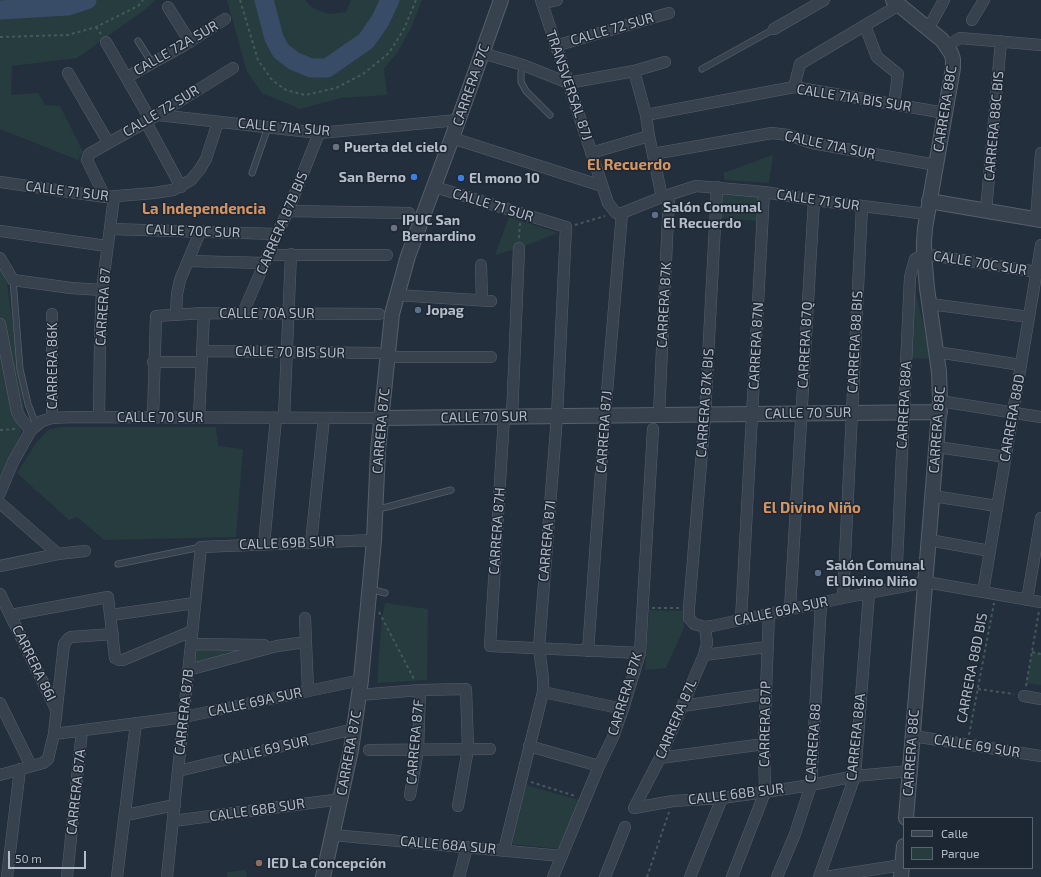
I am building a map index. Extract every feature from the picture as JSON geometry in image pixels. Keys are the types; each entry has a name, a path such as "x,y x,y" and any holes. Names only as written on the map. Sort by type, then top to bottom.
{"street":[{"name":"CARRERA 87C","path":"323,877 341,799 361,680 374,540 378,450 382,418 383,355 396,295 408,256 501,0"},
{"path":"541,2 556,0"},
{"path":"774,29 824,0"},
{"path":"928,29 944,0"},
{"path":"972,20 984,0"},
{"name":"TRANSVERSAL 87J","path":"541,2 608,203 619,213"},
{"path":"794,87 800,64 864,26 896,3 947,46 960,38 1041,45"},
{"path":"168,7 190,42"},
{"name":"CALLE 72 SUR","path":"555,46 670,12"},
{"name":"CALLE 72A SUR","path":"127,77 190,42 225,20"},
{"path":"864,26 877,57 898,74 894,104"},
{"name":"CARRERA 88C BIS","path":"986,211 1001,41"},
{"path":"106,42 151,119 181,187 191,180 200,169 209,152 218,122"},
{"name":"CARRERA 88C","path":"906,817 941,383 924,254 924,228 953,68 951,53 947,46"},
{"path":"482,53 523,65 568,83 634,71 665,62"},
{"name":"CALLE 72 SUR","path":"110,197 87,160 89,154 151,119 234,68"},
{"name":"CARRERA 87K","path":"634,71 646,115 653,154 666,196 659,415"},
{"path":"68,73 108,142"},
{"name":"CALLE 71A BIS SUR","path":"646,115 794,87 945,113"},
{"name":"CALLE 71A SUR","path":"151,119 218,122 319,133 458,120"},
{"name":"CARRERA 87B BIS","path":"243,313 288,211 319,133"},
{"name":"CALLE 71A SUR","path":"653,154 772,133 788,135 812,143 936,165"},
{"path":"591,153 649,136"},
{"path":"452,138 602,186"},
{"path":"1038,219 1041,153"},
{"name":"CALLE 71 SUR","path":"0,182 110,197 154,193 181,187"},
{"name":"CALLE 71 SUR","path":"619,213 696,186 764,192 862,206 928,207 986,211 1038,219"},
{"name":"CALLE 71 SUR","path":"434,187 566,227"},
{"name":"CARRERA 87K BIS","path":"689,613 705,414 717,187"},
{"name":"CARRERA 87N","path":"741,620 764,192"},
{"name":"CARRERA 87","path":"99,417 102,290 110,229 110,197"},
{"name":"CARRERA 87Q","path":"790,609 814,200"},
{"name":"CARRERA 88 BIS","path":"843,598 862,206"},
{"path":"288,211 409,213"},
{"name":"CARRERA 87J","path":"588,651 619,213"},
{"name":"CARRERA 87I","path":"504,850 543,692 543,678 539,648 557,416 566,227"},
{"name":"CALLE 70C SUR","path":"110,229 277,234"},
{"path":"0,231 107,246"},
{"path":"176,315 177,294 180,280 200,232"},
{"name":"CARRERA 88D","path":"983,592 1041,245"},
{"name":"CARRERA 87H","path":"519,248 508,417 490,646 539,648"},
{"path":"188,261 266,259 291,254 387,255"},
{"path":"264,544 287,352 291,254"},
{"name":"CALLE 70C SUR","path":"924,254 1037,272"},
{"name":"CARRERA 88A","path":"897,563 910,277 914,259 924,254"},
{"path":"0,258 12,280 72,288 102,290"},
{"path":"396,295 486,300 481,265"},
{"path":"930,304 1029,318"},
{"path":"199,417 204,313"},
{"name":"CALLE 70A SUR","path":"153,362 156,316 204,313 379,314"},
{"name":"CARRERA 86K","path":"52,314 52,418"},
{"path":"0,324 17,412 20,419 33,428 13,462 0,493"},
{"name":"CALLE 70 BIS SUR","path":"153,362 202,356 287,352 492,357"},
{"path":"937,352 1021,365"},
{"path":"153,362 153,417"},
{"name":"CALLE 70 SUR","path":"33,428 42,421 52,418 382,418 852,413 904,412 940,406 1041,417"},
{"path":"311,542 324,418"},
{"name":"CARRERA 87K","path":"554,877 599,766 613,737 640,653 653,429"},
{"path":"937,447 1006,457"},
{"path":"933,496 997,506"},
{"path":"0,503 58,554"},
{"path":"1027,600 1041,518"},
{"name":"CALLE 69B SUR","path":"201,547 374,540"},
{"path":"929,540 990,551"},
{"name":"CARRERA 87B","path":"168,877 201,547"},
{"path":"0,566 58,554 85,551"},
{"name":"CALLE 69A SUR","path":"705,627 821,602 926,582 1041,602"},
{"name":"CARRERA 88A","path":"819,877 855,776 869,593"},
{"name":"CARRERA 86I","path":"0,594 56,709"},
{"path":"11,615 108,597 115,658 119,660 123,660 192,631"},
{"path":"110,615 195,602"},
{"name":"CARRERA 88","path":"777,877 795,834 811,785 821,602"},
{"path":"689,613 694,624 705,627"},
{"name":"CARRERA 87P","path":"732,877 765,792 764,744 769,614"},
{"path":"305,618 308,691"},
{"name":"CARRERA 87L","path":"634,808 660,758 704,654 706,643 705,627"},
{"path":"0,775 43,763 48,759 54,734 64,644 68,639 71,637 113,634"},
{"path":"188,670 277,646 306,642"},
{"path":"191,644 277,646"},
{"path":"704,654 767,647"},
{"path":"539,648 640,653"},
{"name":"CALLE 69A SUR","path":"54,734 184,717 361,680"},
{"path":"359,694 466,689 468,749 458,806"},
{"name":"CARRERA 87F","path":"410,795 418,750 420,690"},
{"path":"543,692 623,709"},
{"path":"682,706 766,694"},
{"path":"1024,696 1041,699"},
{"path":"0,703 26,768 5,875"},
{"path":"117,877 126,815 136,723"},
{"name":"CALLE 69 SUR","path":"178,771 354,728"},
{"name":"CARRERA 87A","path":"67,877 82,730"},
{"name":"CALLE 69 SUR","path":"913,736 1041,756"},
{"path":"660,758 764,744"},
{"path":"529,746 599,766"},
{"path":"370,750 490,749"},
{"name":"CALLE 68B SUR","path":"634,808 673,801 722,798 765,792 855,776 910,771"},
{"path":"690,877 722,798"},
{"name":"CALLE 68B SUR","path":"173,821 341,799"},
{"path":"126,815 175,805"},
{"path":"605,877 625,827"},
{"name":"CALLE 68A SUR","path":"333,835 562,856"},
{"path":"459,877 467,847"},
{"path":"825,877 902,871 903,858"}],"lane":[{"path":"702,69 774,29"},
{"path":"138,41 152,63"},
{"path":"523,65 521,82 526,91 550,115"},
{"path":"252,173 268,127"},
{"path":"12,280 20,369 33,428"},
{"path":"375,509 450,490"},
{"path":"118,564 201,547"},
{"path":"370,589 385,593"}],"path":[{"path":"0,37 68,35 96,27 138,6 143,0"},
{"path":"240,0 258,60 272,80 286,90 305,95 336,88 363,74 389,53 404,29 416,0"},
{"path":"566,227 619,213"},
{"path":"519,248 520,214"},
{"path":"0,430 9,429"},
{"name":"CARRERA 88D BIS","path":"967,745 996,594"},
{"path":"978,689 1024,696 1041,602"},
{"path":"377,607 420,690"},
{"path":"643,607 689,613"},
{"path":"1032,652 1041,654"},
{"path":"521,779 586,799"},
{"path":"647,877 673,801"}],"green space":[{"path":"0,0 155,0 146,9 77,58 12,66 11,95 38,93 45,105 60,106 83,152 78,160 0,129"},
{"path":"227,0 305,0 311,7 328,14 346,12 351,0 422,0 411,28 397,53 384,69 387,95 341,98 300,109 262,93 247,72"},
{"path":"773,155 769,183 725,180 723,173"},
{"path":"722,192 759,195 757,221 721,218"},
{"path":"509,217 558,233 519,248 495,255"},
{"path":"0,268 7,283 25,416 18,444 0,485"},
{"path":"913,282 932,359 911,358"},
{"path":"61,427 216,427 218,446 243,449 236,537 104,540 77,517 69,520 17,473 36,443 48,430"},
{"path":"385,603 428,609 427,680 377,683 382,617"},
{"path":"649,610 685,611 684,628 666,668 645,670"},
{"path":"265,647 194,665 196,650"},
{"path":"1032,652 1041,654 1041,685 1026,683"},
{"path":"526,785 579,800 560,849 512,844"},
{"path":"246,870 247,877 227,877 227,872"}],"waterway":[{"path":"0,10 68,6 87,0"},
{"path":"264,0 274,38 281,51 294,61 311,68 327,68 366,41 380,21 390,0"}],"place":[{"name":"Puerta del cielo","path":"336,147"},
{"name":"San Berno","path":"414,177"},
{"name":"El mono 10","path":"461,178"},
{"name":"Salón Comunal El Recuerdo","path":"655,215"},
{"name":"IPUC San Bernardino","path":"394,228"},
{"name":"Jopag","path":"418,310"},
{"name":"Salón Comunal El Divino Niño","path":"818,573"},
{"name":"IED La Concepción","path":"259,863"}],"district":[{"name":"El Recuerdo","path":"629,165"},
{"name":"La Independencia","path":"204,209"},
{"name":"El Divino Niño","path":"812,508"}]}
